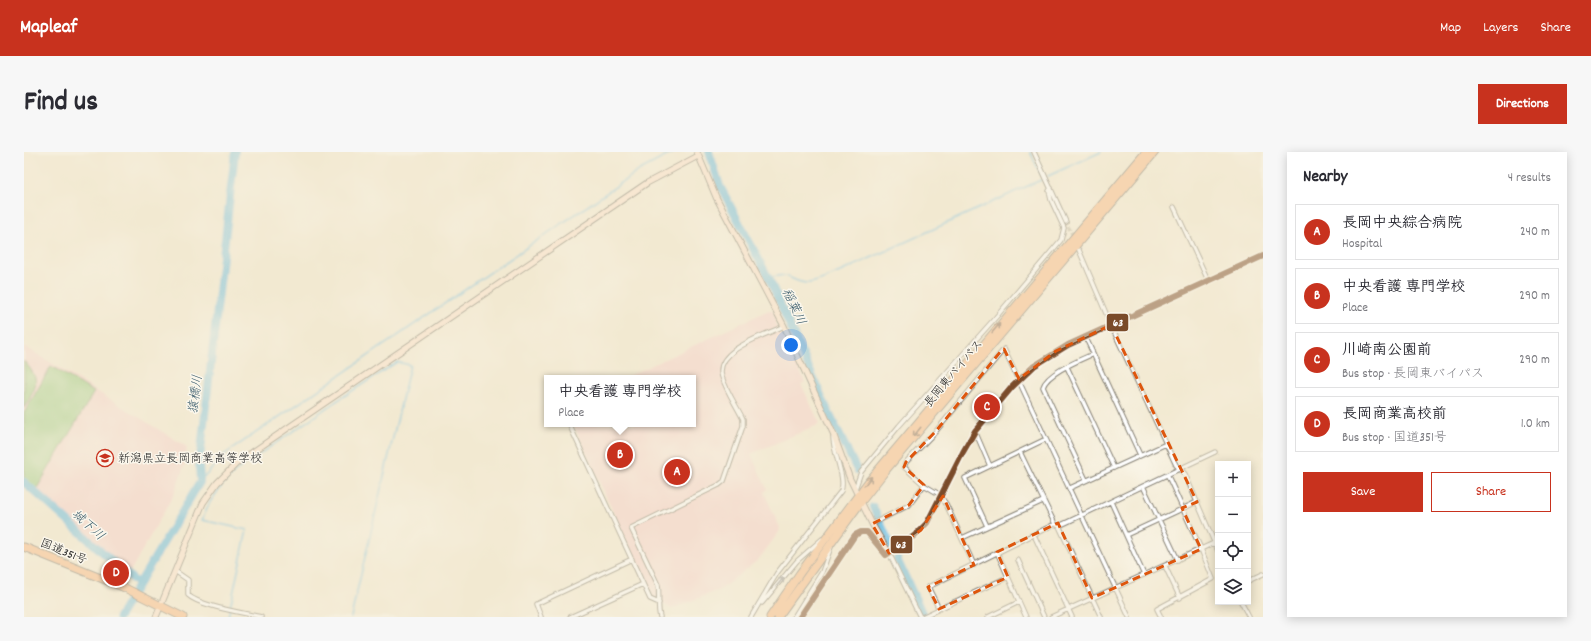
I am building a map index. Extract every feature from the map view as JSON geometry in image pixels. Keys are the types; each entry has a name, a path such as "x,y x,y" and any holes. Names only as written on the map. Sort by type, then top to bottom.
{"highway":[{"path":"1113,192 1143,152"},
{"name":"長岡東バイパス","path":"779,617 830,537 856,492 908,433 1146,152"},
{"name":"長岡東バイパス","path":"770,617 800,573 1155,152"},
{"path":"1060,264 1120,200 1160,152"},
{"name":"国道351号","path":"24,547 125,588 183,617"},
{"path":"766,617 800,573"}],"street":[{"path":"1034,152 1066,222"},
{"path":"156,617 203,504 217,483 238,462 647,183 698,154 716,197 784,326 833,433 844,466 856,492 874,523 921,617 1008,577"},
{"path":"856,492 861,472 899,426 996,318 1061,240 1064,228 1051,200 1049,191 1051,188"},
{"path":"1174,207 1208,280"},
{"path":"1051,617 1112,588 1116,589 1214,543 1184,474 1179,470 1166,444 1111,325 1079,250"},
{"path":"800,617 855,535 861,532 867,532 886,555 921,530 931,517 962,452 976,431 1019,379 1044,358 1085,336 1263,256"},
{"path":"660,617 658,610 658,584 631,528 720,485 724,481 743,426 742,419 722,376 724,361 733,350 784,326"},
{"path":"1085,336 1140,455"},
{"path":"974,565 941,496 924,485 904,467 906,462 936,431 1004,349 1129,617"},
{"path":"1086,480 1043,387 1044,382 1067,366 1093,354"},
{"path":"1067,366 1114,468"},
{"path":"570,427 650,599 659,603"},
{"path":"976,431 990,466"},
{"path":"751,617 777,573 841,491 843,483 832,447 833,433"},
{"path":"987,526 965,478 1046,439"},
{"path":"1070,488 1166,444"},
{"path":"1020,452 1055,524 1059,526 1100,617"},
{"path":"1059,526 1168,476 1215,452"},
{"path":"1161,617 1157,609 1213,579 1201,548 1168,476"},
{"path":"874,523 909,505 924,485"},
{"path":"1144,486 1178,560"},
{"path":"962,538 1043,501"},
{"path":"1111,502 1144,575"},
{"path":"1126,535 1197,502"},
{"path":"939,609 928,587 1055,524"},
{"path":"1034,535 1072,617"},
{"path":"755,611 797,561 830,537"},
{"path":"794,617 827,562 830,537"},
{"path":"997,552 1026,617"},
{"path":"541,617 536,604 632,559"},
{"path":"1018,560 1044,617"},
{"path":"1165,566 1180,598"},
{"path":"175,571 188,580 188,596 209,605 261,617"},
{"path":"1251,580 1263,574"},
{"path":"570,617 643,584"},
{"path":"988,617 1019,602"},
{"path":"1243,605 1249,617"}],"highlighted area":[{"path":"1111,325 1197,502 1182,508 1201,549 1092,598 1058,523 997,552 1008,577 939,609 928,587 974,565 943,496 921,530 889,553 872,524 909,505 924,485 904,467 906,462 936,431 1001,351 1004,349 1019,379 1056,351"}],"shaded area":[{"path":"769,310 773,311 777,319 775,323 781,334 784,335 805,382 801,384 820,424 751,454 767,489 764,492 780,528 779,532 758,560 721,589 672,609 652,597 574,427 696,427 696,375 631,375"},
{"name":"新潟県立長岡商業高等学校","path":"24,346 187,447 185,464 174,494 127,577 24,482"}],"green space":[{"path":"24,361 30,368 36,384 24,408"},
{"path":"51,366 94,392 36,490 24,480 24,413"}],"waterway":[{"name":"猿橋川","path":"119,617 200,482 199,458 235,152"},
{"path":"200,482 225,454 640,170 674,152"},
{"name":"稲葉川","path":"709,152 720,186 769,279 828,411 857,470"},
{"path":"769,279 775,276 786,276 803,283 821,280 1043,179 1030,152"},
{"path":"1048,176 1101,152"},
{"path":"228,617 247,530 202,520 210,502 223,484 237,470 335,402 397,362 410,365 351,617"},
{"name":"城下川","path":"24,482 137,583"},
{"name":"稲葉川","path":"873,507 891,546"},
{"name":"稲葉川","path":"897,559 924,617"}],"tunnel":[{"path":"1066,222 1074,238"}],"transit line":[{"name":"63","path":"800,617 855,535 861,532 867,532 886,555 914,536 927,523 975,431 1012,387 1034,366 1068,345 1263,256"}],"place":[{"name":"川崎南公園前","path":"987,407"},
{"name":"中央看護 専門学校","path":"620,455"},
{"name":"新潟県立長岡商業高等学校","path":"105,458"},
{"name":"長岡中央綜合病院","path":"677,472"},
{"name":"長岡商業高校前","path":"116,573"}]}
